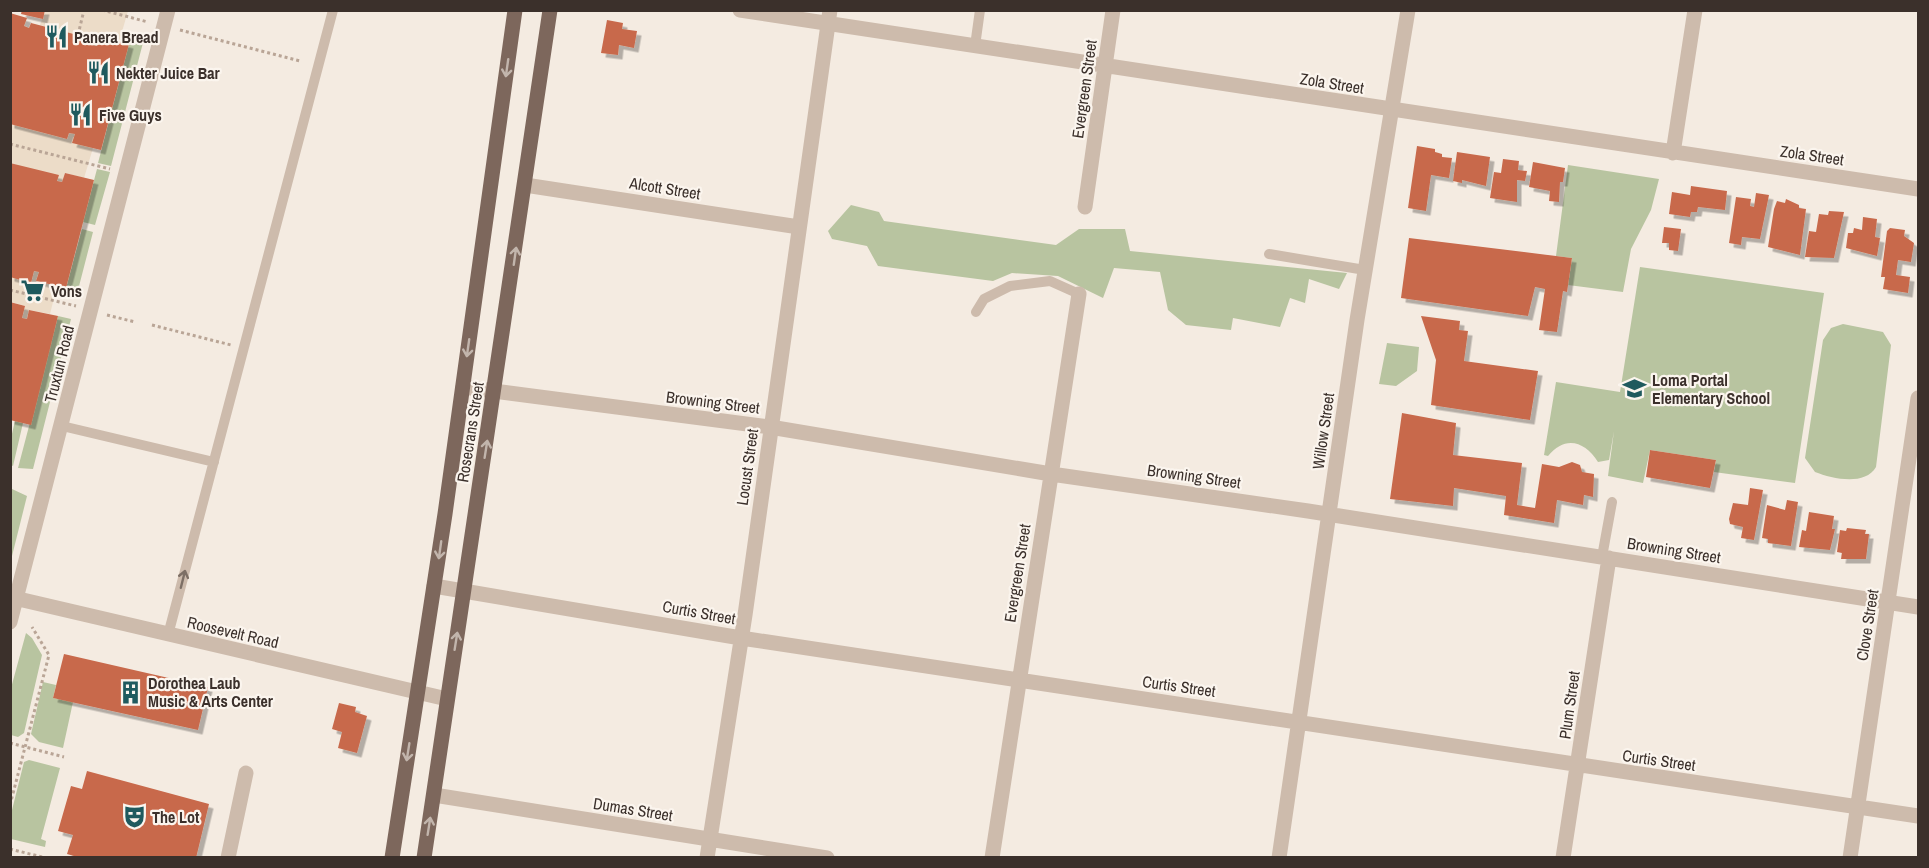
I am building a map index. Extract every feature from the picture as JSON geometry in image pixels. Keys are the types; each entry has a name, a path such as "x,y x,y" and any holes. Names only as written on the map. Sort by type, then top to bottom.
{"main road":[{"name":"Rosecrans Street","path":"392,858 463,387 515,10"},
{"name":"Rosecrans Street","path":"424,858 550,10"}],"street":[{"name":"Truxtun Road","path":"10,622 14,597 62,426 168,10"},
{"name":"Zola Street","path":"740,10 829,17 975,46 1918,189"},
{"name":"Evergreen Street","path":"1085,207 1113,10"},
{"name":"Willow Street","path":"1279,858 1365,270 1408,10"},
{"path":"1673,153 1695,10"},
{"name":"Locust Street","path":"707,858 741,638 829,17"},
{"name":"Alcott Street","path":"525,184 799,227"},
{"name":"Evergreen Street","path":"993,858 1079,294"},
{"name":"Browning Street","path":"463,387 770,427 1051,474 1329,514 1918,607"},
{"name":"Clove Street","path":"1850,858 1918,399"},
{"name":"Plum Street","path":"1563,858 1578,767 1606,557"},
{"name":"Curtis Street","path":"434,586 741,638 1299,722 1578,767 1918,816"},
{"name":"Roosevelt Road","path":"14,597 417,694 447,699"},
{"path":"228,858 246,773"},
{"name":"Dumas Street","path":"434,795 827,858"}],"lane":[{"path":"168,635 333,10"},
{"path":"975,46 980,10"},
{"path":"1269,254 1365,270"},
{"path":"975,312 984,299 1010,285 1050,281 1079,294"},
{"path":"62,426 214,462"},
{"path":"1606,557 1612,502"}],"path":[{"path":"78,35 84,10"},
{"path":"102,10 148,22"},
{"path":"180,30 300,61"},
{"path":"10,144 110,169"},
{"path":"10,290 76,306"},
{"path":"107,315 135,322"},
{"path":"152,325 231,345"},
{"path":"10,805 49,655 32,627"},
{"path":"10,743 64,757"},
{"path":"10,849 42,857"}],"green space":[{"path":"132,32 145,35 111,166 98,163"},
{"path":"1568,165 1659,179 1651,210 1631,249 1623,292 1568,285 1572,258 1556,256"},
{"path":"97,169 110,172 95,225 83,222"},
{"path":"851,205 879,212 884,221 1056,245 1079,229 1125,229 1130,251 1347,273 1339,289 1309,279 1305,303 1290,298 1280,327 1233,318 1231,330 1186,325 1168,310 1160,272 1114,268 1103,298 1058,276 1012,273 993,281 878,266 867,246 832,239 828,231"},
{"path":"82,229 93,232 77,294 65,292"},
{"path":"1640,267 1824,293 1795,483 1714,472 1716,460 1650,450 1643,483 1608,476 1614,431 1609,460 1598,462 1587,449 1574,443 1561,445 1548,456 1544,455 1556,382 1620,392"},
{"path":"58,316 71,319 33,469 18,468"},
{"path":"1843,324 1883,332 1891,345 1876,467 1871,473 1857,479 1839,479 1815,472 1805,458 1823,340 1831,328"},
{"path":"1387,343 1419,347 1417,371 1396,386 1379,384"},
{"path":"15,421 23,423 13,466 11,465 11,438"},
{"path":"12,489 27,496 12,556"},
{"path":"26,633 32,638 42,655 24,733 18,737 11,735 11,688"},
{"path":"43,682 56,685 53,698 73,702 63,748 39,742 31,734"},
{"path":"29,760 60,768 41,839 46,841 45,847 11,839 11,814 24,762"}],"shaded area":[{"path":"45,11 128,11 119,42 100,37 97,46 91,45 93,40 40,25"},
{"path":"11,124 67,139 69,133 75,134 73,143 93,148 84,178 65,173 62,182 11,163"},
{"path":"34,271 39,272 36,281 57,286 50,314 29,310 27,319 22,318 25,306 11,302 10,277 31,283"}],"building":[{"path":"22,10 45,10 43,19 21,14"},
{"path":"10,13 27,18 24,26 29,28 31,23 93,39 91,45 97,46 99,36 129,44 101,150 72,143 75,134 69,133 67,139 10,124"},
{"path":"607,20 623,23 622,29 637,31 634,48 619,45 618,55 601,53"},
{"path":"1417,146 1435,149 1435,152 1442,154 1442,157 1452,158 1449,178 1431,175 1426,211 1408,208"},
{"path":"1457,152 1490,157 1486,186 1462,180 1462,183 1453,181"},
{"path":"1503,159 1519,161 1518,170 1527,171 1525,181 1517,180 1517,202 1490,198 1494,172 1501,173"},
{"path":"1533,162 1565,168 1563,182 1560,182 1559,202 1549,201 1550,191 1529,187"},
{"path":"10,163 59,175 57,181 62,182 65,173 94,180 66,288 36,281 39,272 34,271 31,283 10,277"},
{"path":"1691,186 1727,191 1725,210 1698,207 1697,212 1691,212 1690,217 1669,214 1672,192 1690,195"},
{"path":"1756,193 1769,195 1760,239 1742,237 1741,245 1729,243 1736,197 1751,199 1750,206 1754,207"},
{"path":"1786,199 1799,205 1799,208 1806,209 1800,255 1768,247 1777,201 1785,203"},
{"path":"1829,211 1844,212 1834,258 1805,257 1809,231 1816,232 1819,214 1828,215"},
{"path":"1863,217 1877,219 1875,237 1880,238 1877,256 1846,248 1848,233 1853,233 1854,228 1862,230"},
{"path":"1664,227 1681,229 1678,251 1669,250 1669,243 1662,243"},
{"path":"1890,228 1905,230 1904,236 1914,243 1911,262 1898,260 1896,275 1910,277 1908,293 1883,289 1885,277 1881,277 1887,231"},
{"path":"1409,238 1572,258 1567,292 1563,291 1557,332 1539,330 1545,289 1535,287 1528,316 1401,298"},
{"path":"10,302 25,306 22,318 27,319 29,310 58,316 31,425 10,420"},
{"path":"1421,316 1460,321 1459,330 1468,331 1464,361 1538,371 1530,420 1431,405 1436,360"},
{"path":"1402,413 1456,423 1453,455 1522,463 1517,505 1535,508 1542,464 1559,467 1572,462 1580,465 1582,472 1594,474 1593,497 1584,495 1583,505 1557,500 1554,523 1504,515 1506,496 1454,488 1453,506 1390,499"},
{"path":"1650,450 1716,460 1710,488 1646,477"},
{"path":"1750,488 1763,490 1754,540 1741,538 1743,527 1730,524 1729,519 1733,503 1748,505"},
{"path":"1787,500 1798,502 1791,546 1768,543 1768,539 1762,538 1767,505 1785,510"},
{"path":"1809,512 1834,516 1832,529 1835,529 1830,550 1799,547 1802,530 1806,531"},
{"path":"1847,528 1866,530 1865,534 1869,534 1866,559 1841,559 1842,553 1837,552 1840,530 1846,531"},
{"name":"Dorothea Laub Music & Arts Center","path":"64,654 208,687 198,730 53,698"},
{"path":"339,703 356,707 355,712 367,716 357,753 338,748 342,732 332,729"},
{"name":"The Lot","path":"87,771 209,804 196,858 81,858 67,854 73,835 58,831 71,786 82,789"}],"place":[{"name":"Panera Bread","path":"56,37"},
{"name":"Nekter Juice Bar","path":"98,73"},
{"name":"Five Guys","path":"81,115"},
{"name":"Vons","path":"33,291"},
{"name":"Loma Portal Elementary School","path":"1634,389"},
{"name":"Dorothea Laub Music & Arts Center","path":"130,692"},
{"name":"The Lot","path":"134,817"}]}
